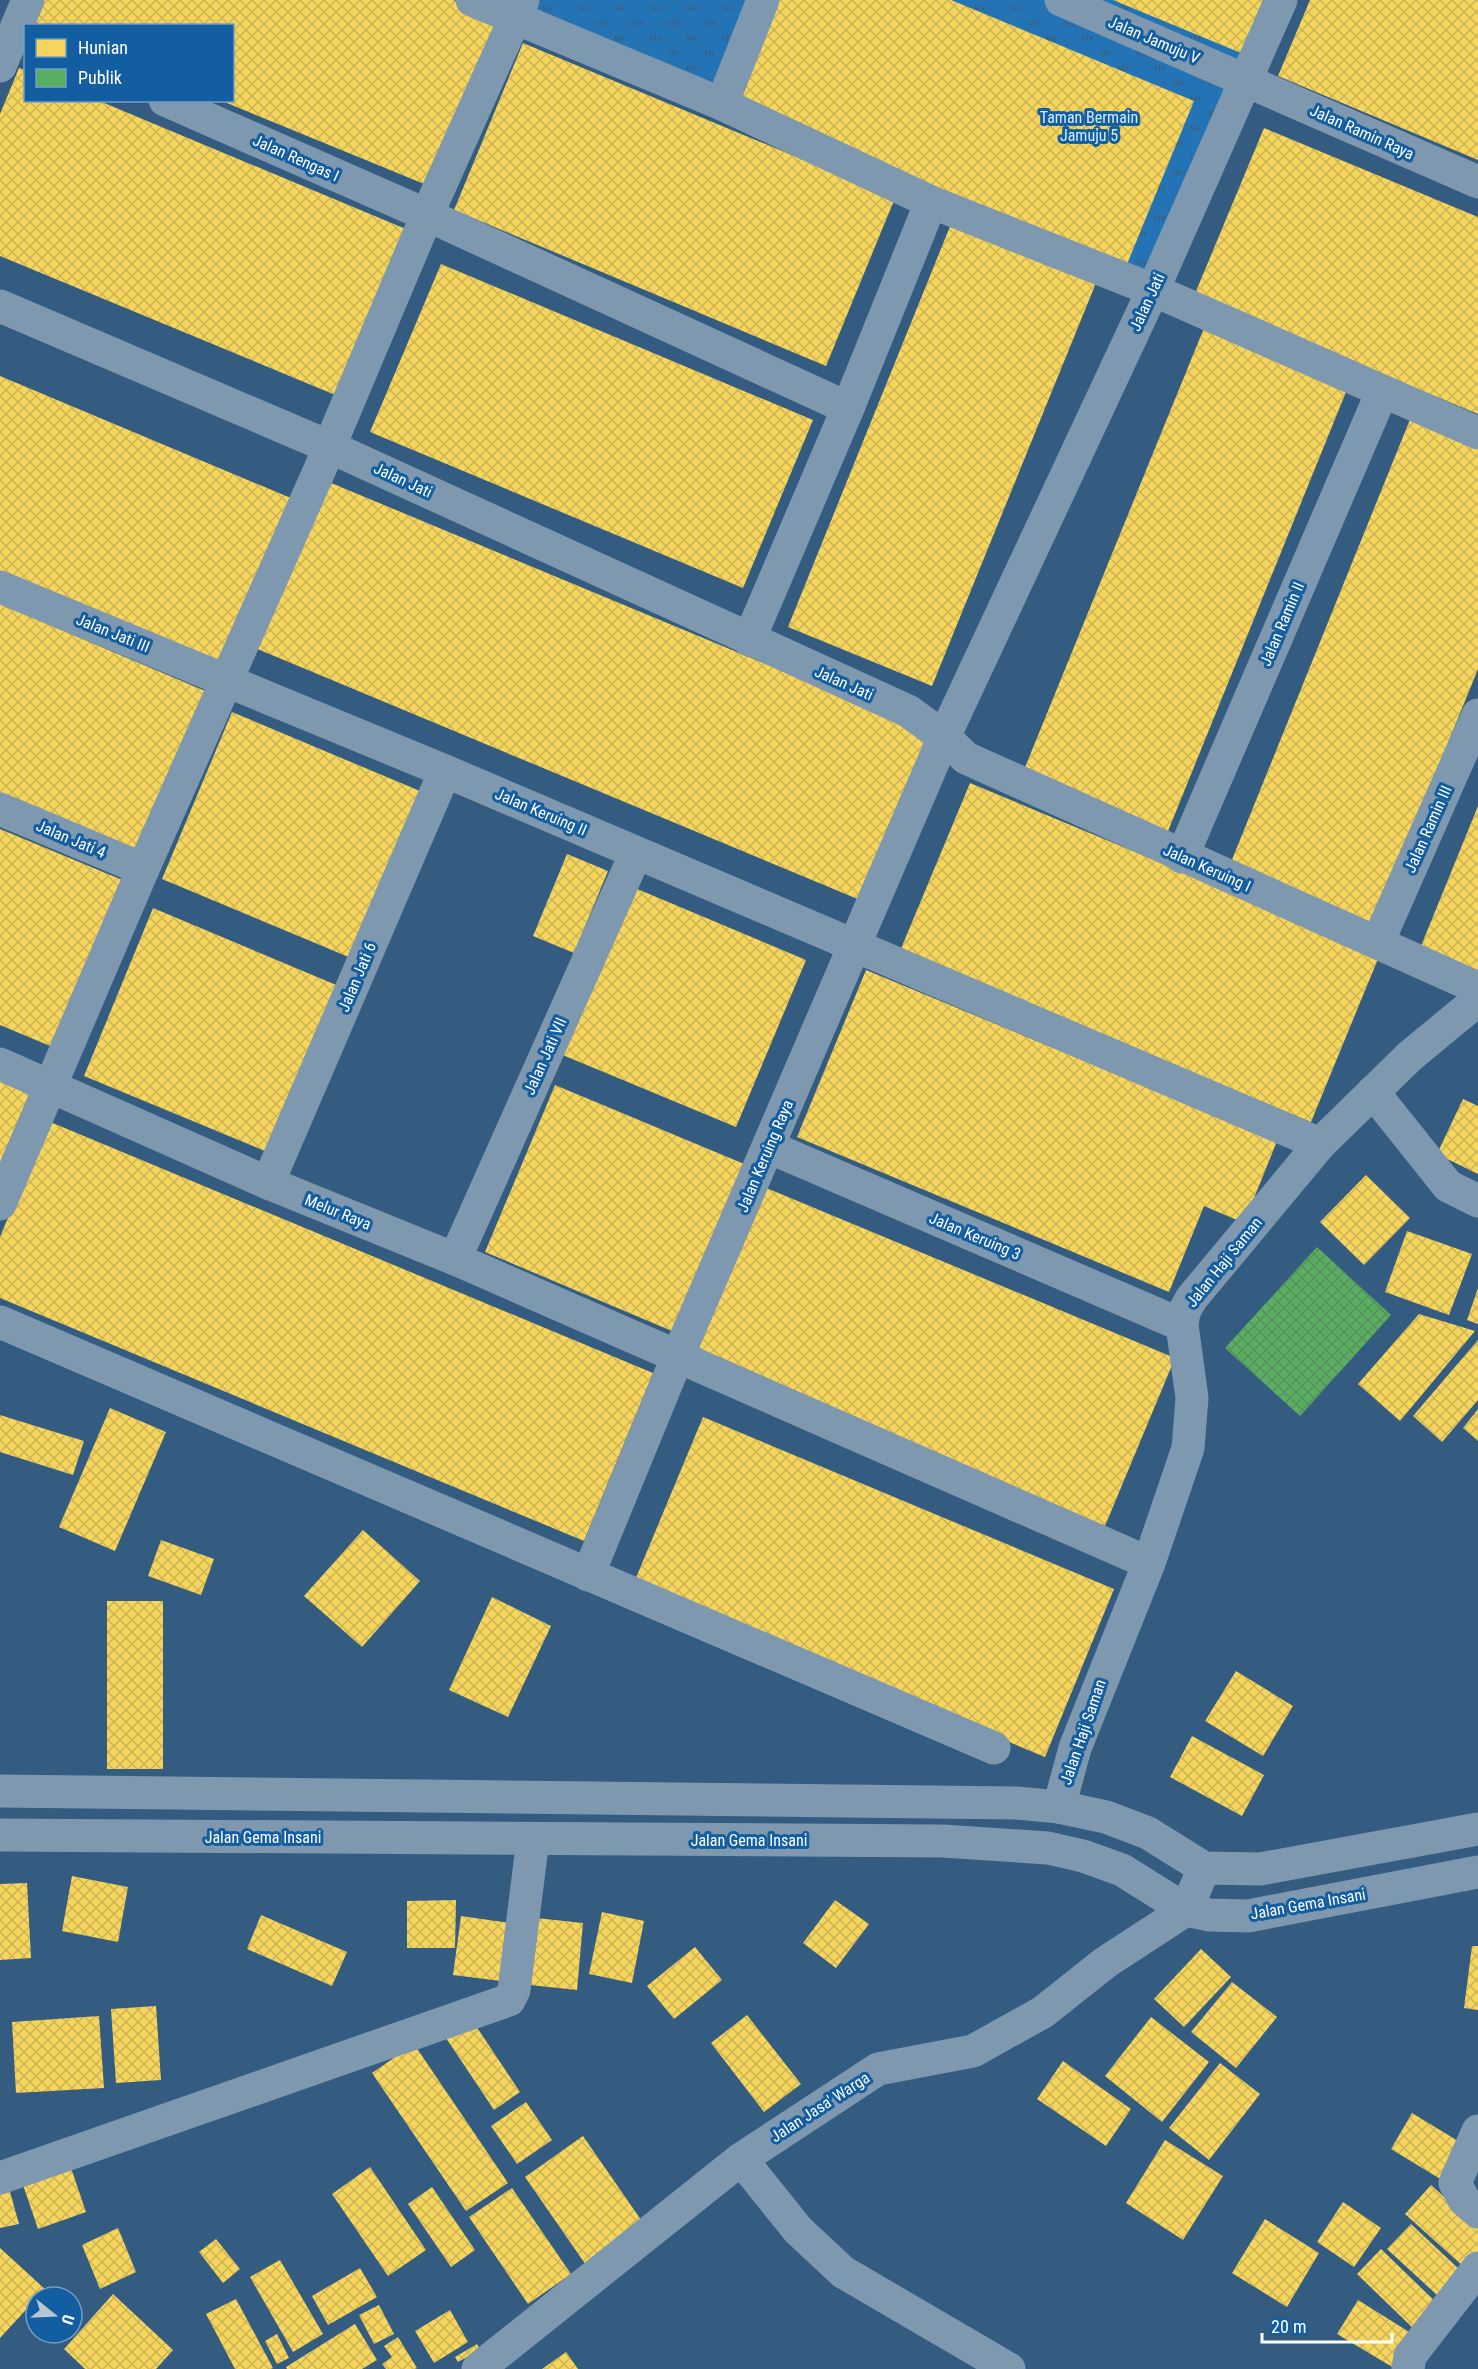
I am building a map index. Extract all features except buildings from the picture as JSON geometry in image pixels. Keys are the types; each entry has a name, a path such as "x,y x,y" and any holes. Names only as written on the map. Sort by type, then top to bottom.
{"street":[{"path":"0,66 19,37 28,0"},
{"path":"472,0 519,9 931,202 1153,290 1478,433"},
{"path":"722,104 762,0"},
{"name":"Jalan Jamuju V","path":"1061,0 1246,82"},
{"name":"Jalan Jati","path":"0,306 330,447 908,711 944,737 1153,290 1281,0"},
{"path":"0,1203 142,869 330,447 427,215 519,9"},
{"name":"Jalan Ramin Raya","path":"1246,82 1478,182"},
{"name":"Jalan Rengas I","path":"170,102 427,215 848,408"},
{"path":"749,640 848,408 931,202"},
{"name":"Jalan Ramin II","path":"1182,857 1382,392"},
{"name":"Jalan Jati III","path":"0,587 227,680"},
{"name":"Jalan Keruing II","path":"227,680 446,771 1320,1144"},
{"name":"Jalan Ramin III","path":"1378,942 1478,715"},
{"name":"Jalan Keruing I","path":"944,737 966,758 1182,857 1478,987"},
{"name":"Jalan Keruing Raya","path":"588,1575 677,1358 944,737"},
{"name":"Jalan Jati 6","path":"268,1183 446,771"},
{"name":"Jalan Jati 4","path":"0,809 142,869"},
{"name":"Jalan Jati VII","path":"455,1259 636,853"},
{"name":"Jalan Haji Saman","path":"1048,1848 1075,1748 1149,1563 1188,1448 1192,1398 1182,1325 1184,1312 1191,1299 1320,1144 1410,1056 1478,1000"},
{"name":"Melur Raya","path":"0,1064 268,1183 455,1259 1149,1563"},
{"path":"1373,1092 1448,1186 1478,1201"},
{"name":"Jalan Keruing 3","path":"769,1147 1182,1325"},
{"path":"0,1322 994,1748"},
{"path":"0,1791 1016,1803 1059,1807 1106,1817 1148,1833 1204,1868 1260,1869 1478,1829"},
{"name":"Jalan Gema Insani","path":"0,1835 943,1841 1048,1848 1083,1856 1122,1870 1186,1910 1210,1915 1248,1916 1478,1872"},
{"path":"0,2178 509,2000 514,1990 533,1839"},
{"path":"1322,1857 1330,1901"},
{"path":"1186,1910 1204,1868"},
{"name":"Jalan Jasa' Warga","path":"478,2369 741,2159 878,2069 973,2051 1043,2012 1106,1962 1186,1910"},
{"path":"1478,2131 1455,2183 1464,2200 1478,2212"},
{"path":"741,2159 798,2230 843,2272 1009,2369"},
{"path":"1408,2369 1410,2356 1478,2268"}],"green space":[{"name":"Taman Bermain Jamuju 5","path":"523,0 1281,0 1153,290 515,19"}]}
